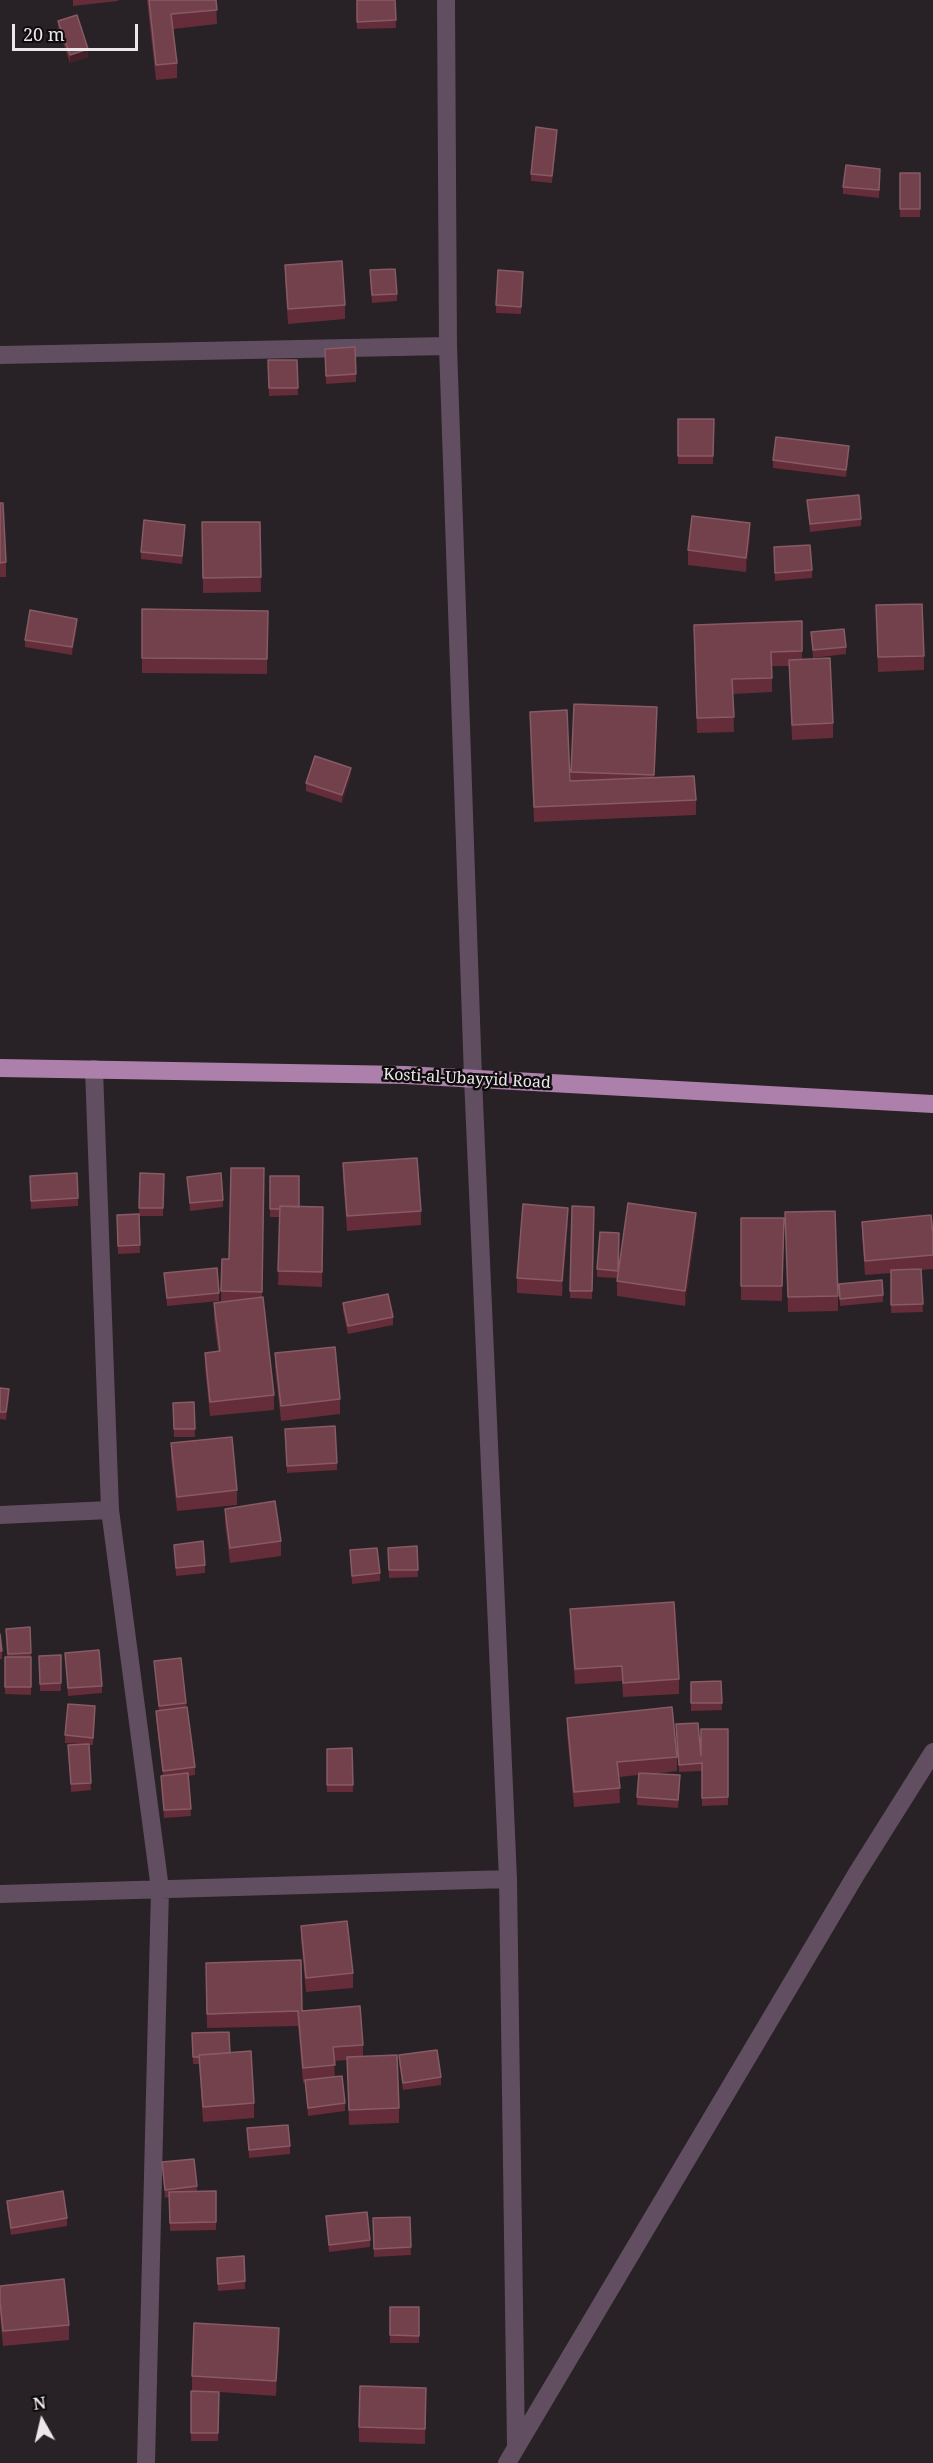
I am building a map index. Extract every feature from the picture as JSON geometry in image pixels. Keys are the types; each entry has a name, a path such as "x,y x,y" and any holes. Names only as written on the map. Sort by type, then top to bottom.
{"highway":[{"name":"Kosti-al-Ubayyid Road","path":"0,1068 473,1078 933,1104"}],"street":[{"path":"446,0 448,346 473,1078 508,1879 511,2455"},
{"path":"0,355 448,346"},
{"path":"94,1069 110,1510 160,1889 146,2463"},
{"path":"0,1515 110,1510"},
{"path":"511,2455 857,1873 933,1752"},
{"path":"0,1894 508,1879"}],"building":[{"path":"149,0 216,0 217,10 171,14 177,63 156,65"},
{"path":"357,0 395,0 396,20 357,22"},
{"path":"77,15 88,49 70,55 58,21"},
{"path":"536,127 557,130 552,176 531,174"},
{"path":"846,165 880,169 879,190 843,187"},
{"path":"900,173 920,173 920,209 900,209"},
{"path":"342,261 345,305 288,309 285,265"},
{"path":"395,269 397,294 372,295 370,270"},
{"path":"498,270 523,272 521,307 496,305"},
{"path":"355,347 356,374 326,376 325,349"},
{"path":"268,360 297,360 298,388 269,388"},
{"path":"678,419 714,419 713,456 678,456"},
{"path":"776,437 849,446 846,470 773,460"},
{"path":"859,495 861,519 810,524 807,500"},
{"path":"0,503 3,503 6,562 0,563"},
{"path":"692,516 750,523 746,558 688,550"},
{"path":"144,520 185,525 182,556 141,552"},
{"path":"202,522 260,522 261,577 203,578"},
{"path":"810,545 812,570 775,573 774,547"},
{"path":"922,604 924,656 878,657 876,605"},
{"path":"142,609 268,611 267,659 142,658"},
{"path":"30,610 77,619 72,647 25,640"},
{"path":"802,621 802,651 771,652 772,678 732,679 734,717 697,718 694,625"},
{"path":"844,629 846,647 813,650 811,632"},
{"path":"830,658 833,723 792,725 789,660"},
{"path":"574,704 657,707 654,775 571,772"},
{"path":"567,710 570,781 694,776 696,800 534,807 530,712"},
{"path":"315,756 351,768 342,795 306,783"},
{"path":"417,1158 421,1211 347,1216 343,1163"},
{"path":"231,1168 264,1168 262,1292 221,1291 222,1259 229,1259"},
{"path":"77,1173 78,1198 31,1201 30,1176"},
{"path":"140,1173 164,1174 163,1208 139,1208"},
{"path":"221,1173 223,1200 190,1203 187,1177"},
{"path":"270,1176 299,1176 299,1207 280,1206 280,1209 270,1209"},
{"path":"628,1203 696,1213 685,1291 617,1281"},
{"path":"523,1204 568,1208 562,1281 517,1278"},
{"path":"280,1206 323,1207 322,1272 278,1271"},
{"path":"572,1206 594,1207 592,1291 570,1291"},
{"path":"835,1211 838,1296 788,1297 785,1212"},
{"path":"139,1214 140,1245 118,1246 117,1215"},
{"path":"931,1215 933,1255 865,1261 862,1222"},
{"path":"741,1218 784,1218 782,1286 741,1286"},
{"path":"600,1232 619,1233 618,1271 597,1269"},
{"path":"217,1268 219,1293 167,1298 164,1273"},
{"path":"921,1269 923,1304 891,1305 891,1270"},
{"path":"882,1280 883,1295 840,1299 839,1284"},
{"path":"388,1294 393,1317 348,1326 343,1303"},
{"path":"263,1297 274,1395 210,1402 205,1353 220,1351 214,1303"},
{"path":"335,1347 340,1399 281,1406 275,1353"},
{"path":"0,1388 9,1389 6,1412 0,1412"},
{"path":"194,1402 195,1429 174,1429 173,1403"},
{"path":"335,1426 337,1463 287,1466 285,1429"},
{"path":"232,1437 237,1490 177,1497 171,1443"},
{"path":"275,1501 281,1541 230,1548 225,1509"},
{"path":"203,1541 205,1565 176,1568 174,1545"},
{"path":"417,1546 418,1570 389,1570 388,1548"},
{"path":"377,1548 380,1573 352,1576 350,1550"},
{"path":"674,1602 679,1679 623,1683 622,1666 575,1669 570,1609"},
{"path":"30,1627 31,1653 8,1654 6,1629"},
{"path":"99,1650 102,1686 68,1688 65,1653"},
{"path":"61,1655 61,1683 40,1684 39,1656"},
{"path":"5,1657 31,1657 31,1687 5,1687"},
{"path":"181,1658 186,1703 159,1706 154,1661"},
{"path":"721,1681 722,1703 691,1703 691,1682"},
{"path":"68,1704 95,1706 93,1738 65,1735"},
{"path":"187,1707 195,1767 163,1771 156,1711"},
{"path":"672,1707 677,1757 617,1762 620,1788 574,1792 567,1718"},
{"path":"698,1723 701,1756 701,1729 728,1729 728,1797 702,1798 702,1763 679,1765 676,1724"},
{"path":"89,1744 91,1783 71,1784 68,1745"},
{"path":"352,1748 353,1785 327,1785 327,1749"},
{"path":"188,1773 191,1809 164,1810 161,1776"},
{"path":"639,1773 680,1775 678,1800 637,1797"},
{"path":"347,1921 353,1973 306,1978 301,1926"},
{"path":"301,1960 302,2011 360,2006 363,2045 333,2047 335,2065 303,2068 298,2011 207,2014 206,1963"},
{"path":"229,2032 230,2053 193,2057 192,2033"},
{"path":"437,2050 441,2077 403,2083 399,2055"},
{"path":"251,2051 254,2103 203,2107 199,2055"},
{"path":"397,2055 399,2108 349,2110 347,2057"},
{"path":"342,2076 345,2103 308,2108 305,2080"},
{"path":"288,2125 290,2146 249,2150 247,2128"},
{"path":"194,2159 197,2186 165,2190 162,2162"},
{"path":"63,2191 67,2218 11,2228 7,2201"},
{"path":"216,2191 216,2222 170,2223 169,2192"},
{"path":"367,2212 370,2240 329,2245 326,2216"},
{"path":"410,2217 411,2247 374,2249 373,2218"},
{"path":"244,2256 245,2281 218,2284 217,2258"},
{"path":"64,2279 69,2325 3,2331 0,2286"},
{"path":"390,2307 419,2307 419,2336 390,2335"},
{"path":"194,2323 279,2328 276,2381 192,2376"},
{"path":"360,2386 426,2388 425,2429 359,2427"},
{"path":"191,2391 219,2392 218,2433 191,2433"}]}
